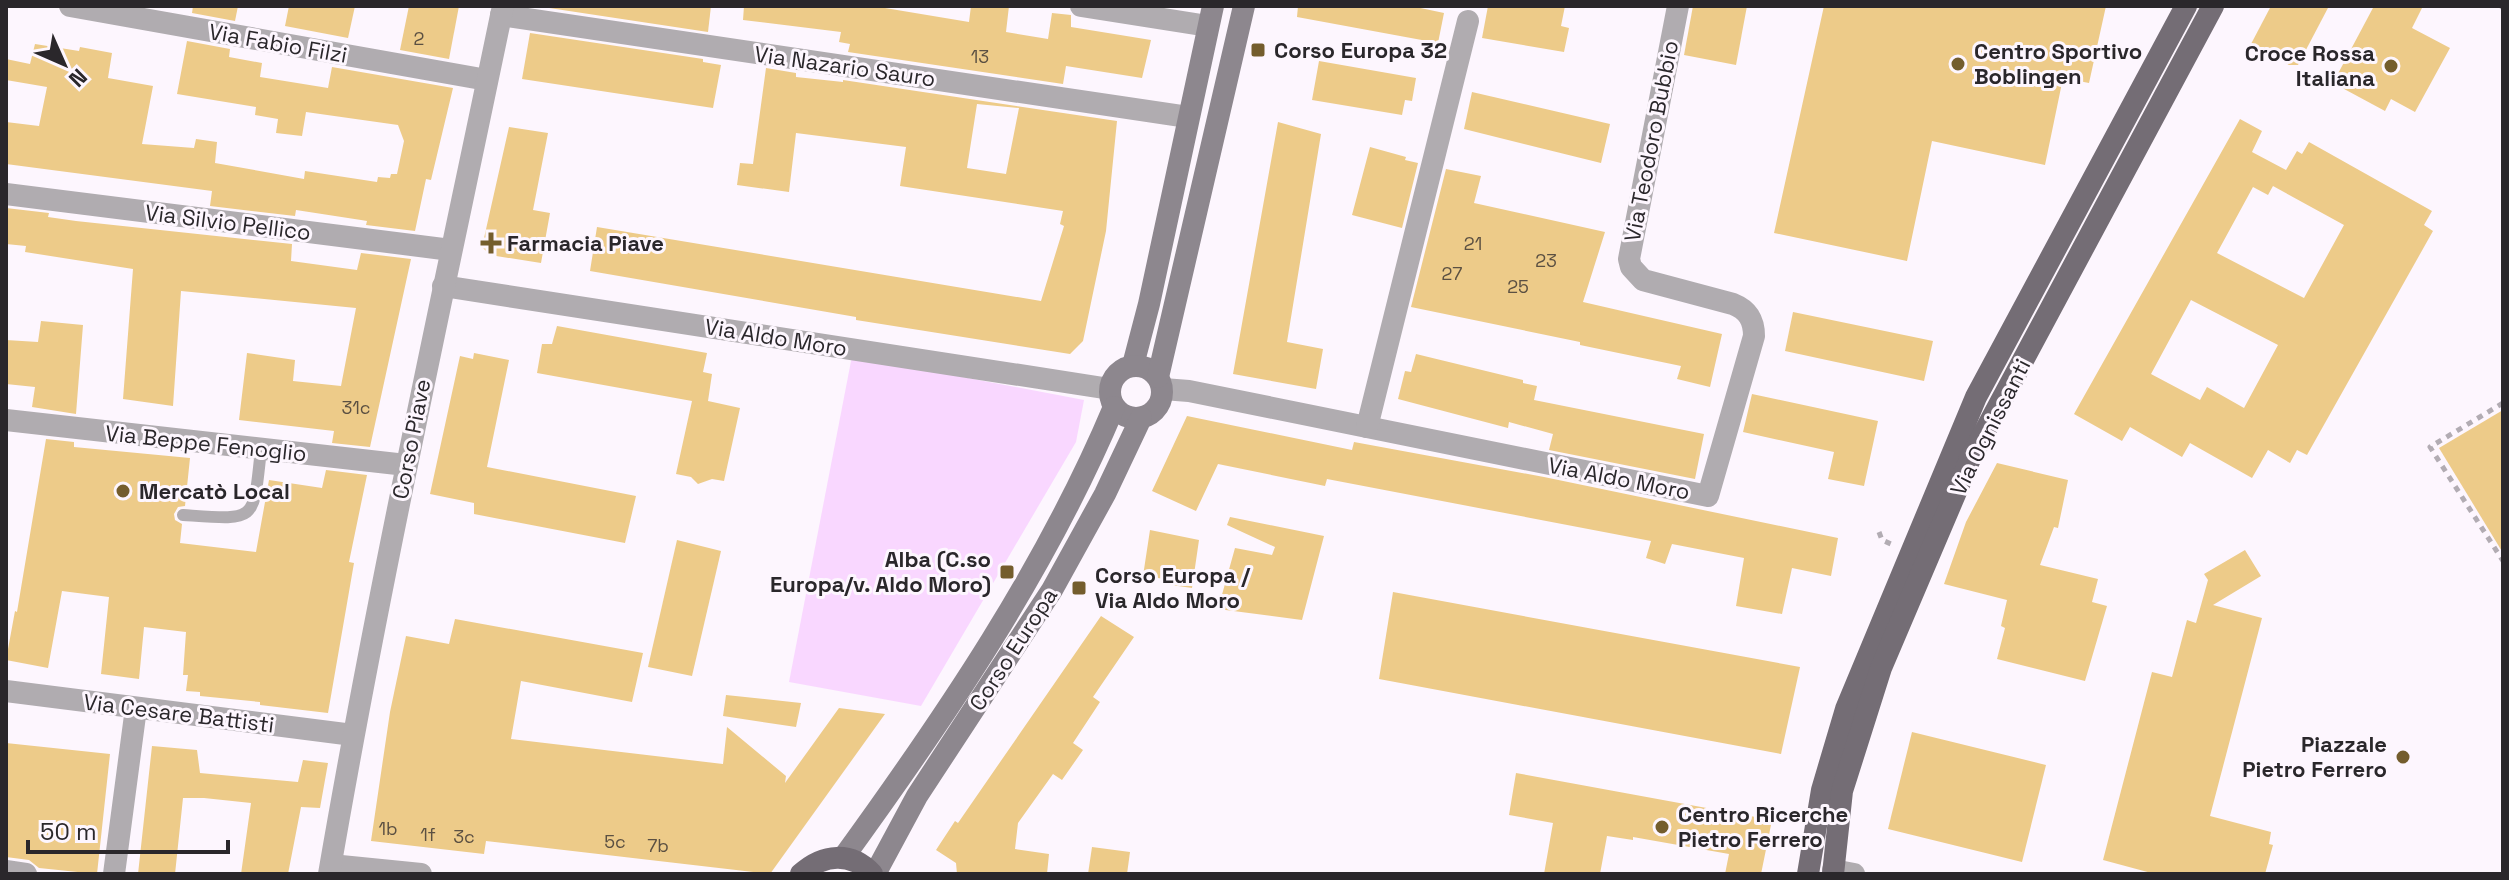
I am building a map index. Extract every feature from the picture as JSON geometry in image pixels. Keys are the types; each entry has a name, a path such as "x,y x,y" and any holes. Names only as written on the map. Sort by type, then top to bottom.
{"main road":[{"name":"Corso Europa","path":"873,874 917,796 1052,590 1105,494 1141,418 1153,413 1159,406 1161,383 1244,6"},
{"name":"Via Ognissanti","path":"1808,874 1822,790 1846,709 1976,397 2186,6"},
{"name":"Via Ognissanti","path":"1840,873 1842,791 1881,668 1970,459 2213,6"},
{"name":"Corso Europa","path":"843,858 896,786 1030,579 1081,483 1112,398 1113,379 1133,365 1149,304 1210,16"},
{"path":"1133,365 1149,368 1161,383"},
{"path":"1112,398 1126,417 1141,418"},
{"path":"801,874 825,858 853,859 873,874"}],"street":[{"name":"Via Fabio Filzi","path":"70,6 487,80"},
{"path":"1081,6 1210,16"},
{"name":"Via Teodoro Bubbio","path":"1636,274 1629,259 1629,250 1678,6"},
{"name":"Corso Piave","path":"331,866 353,735 406,465 502,11"},
{"name":"Via Nazario Sauro","path":"502,11 1188,117"},
{"path":"1367,427 1468,21"},
{"name":"Via Silvio Pellico","path":"6,194 451,250"},
{"name":"Via Aldo Moro","path":"1161,383 1708,496 1754,336 1752,320 1741,307 1643,280 1636,274"},
{"name":"Via Aldo Moro","path":"443,286 1112,398"},
{"name":"Via Beppe Fenoglio","path":"6,420 406,465"},
{"name":"Via Cesare Battisti","path":"6,691 353,735"},
{"path":"114,874 136,708"},
{"path":"331,866 421,874"},
{"path":"6,871 26,874"}],"lane":[{"path":"183,515 236,518 246,514 256,498 261,449"}],"path":[{"path":"2502,557 2430,447 2503,403"},
{"path":"1879,532 1880,539 1890,544"}],"shaded area":[{"path":"852,356 1084,400 1076,442 921,706 789,682"}],"building":[{"path":"193,6 238,6 235,21 192,13"},
{"path":"289,6 355,6 348,38 285,26"},
{"path":"409,6 459,6 449,59 400,50"},
{"path":"536,6 711,6 708,32"},
{"path":"744,6 873,6 969,22 971,6 1009,6 1006,32 1048,39 1052,13 1071,15 1071,27 1151,40 1142,78 1066,66 1063,84 848,52 850,44 839,42 841,32 743,20"},
{"path":"1298,6 1411,6 1444,13 1438,43 1297,17"},
{"path":"1488,6 1565,6 1561,26 1569,28 1564,52 1482,38"},
{"path":"1693,6 1747,6 1736,65 1684,55"},
{"name":"Centro Sportivo Boblingen","path":"1824,6 2106,6 2089,83 2063,78 2045,165 1932,141 1907,261 1774,233"},
{"name":"Croce Rossa Italiana","path":"2271,6 2329,6 2298,65 2289,65 2251,44"},
{"name":"Croce Rossa Italiana","path":"2374,6 2423,6 2412,28 2450,48 2415,112 2391,99 2385,111 2333,83"},
{"path":"530,33 703,59 703,62 721,65 713,108 522,79"},
{"path":"187,41 230,49 229,57 262,63 260,77 328,88 332,67 453,88 431,180 426,179 415,231 366,225 367,221 296,210 295,216 210,206 212,191 6,164 6,122 39,126 47,87 6,80 6,59 30,64 35,44 112,53 108,78 153,86 142,144 194,148 196,139 217,142 215,163 304,179 305,171 377,182 378,177 390,178 391,174 397,174 404,141 398,125 306,112 302,136 276,133 278,119 255,115 256,107 177,94"},
{"path":"1319,61 1416,78 1412,101 1405,100 1402,115 1312,100"},
{"path":"766,68 796,73 796,77 843,80 1117,121 1106,231 1083,341 1070,354 856,320 856,317 590,271 597,227 1041,301 1064,226 1060,224 1063,211 900,186 906,147 796,133 789,192 737,185 740,163 753,164","holes":["977,104 1019,108 1006,174 967,168"]},
{"path":"1472,92 1610,124 1601,163 1464,129"},
{"path":"2240,119 2262,131 2252,152 2286,170 2297,151 2302,154 2309,142 2432,211 2424,225 2433,231 2307,455 2297,450 2290,463 2268,450 2252,478 2190,443 2182,457 2130,427 2122,441 2074,414","holes":["2273,186 2344,225 2304,298 2217,253 2253,187 2268,195","2191,300 2278,345 2244,408 2207,387 2200,400 2151,374"]},
{"path":"1278,122 1321,134 1287,342 1323,349 1316,389 1233,374"},
{"path":"509,127 548,133 533,210 550,213 541,263 490,255 482,247"},
{"path":"1370,147 1418,163 1402,228 1352,215"},
{"path":"1446,169 1481,176 1474,203 1605,232 1583,302 1722,334 1710,387 1677,379 1681,366 1411,307"},
{"path":"6,208 49,213 48,217 76,221 292,244 291,261 357,270 361,253 411,259 370,447 332,443 334,431 239,420 247,353 295,360 293,381 341,386 356,308 181,291 173,406 123,399 133,269 25,252 26,246 6,244"},
{"path":"1793,312 1933,341 1924,381 1785,351"},
{"path":"41,321 83,325 76,414 32,407 35,387 6,384 6,340 38,342"},
{"path":"557,326 707,353 703,372 712,374 708,401 740,408 724,481 712,479 698,484 691,477 676,474 692,401 537,373 542,344 552,344"},
{"path":"474,353 509,360 487,467 636,496 625,543 474,514 474,503 430,494 460,356 473,359"},
{"path":"1416,354 1523,380 1523,383 1537,386 1534,400 1704,434 1695,479 1549,450 1553,434 1509,422 1508,428 1398,399 1405,371 1411,372"},
{"path":"1752,394 1878,421 1864,486 1828,479 1834,452 1743,432"},
{"path":"2503,410 2503,553 2439,448"},
{"path":"1187,416 1352,450 1354,442 1544,477 1838,538 1831,576 1792,568 1782,614 1736,606 1744,558 1672,544 1665,564 1646,558 1651,541 1327,479 1325,486 1218,464 1196,511 1152,491"},
{"path":"46,439 74,442 74,447 190,458 185,506 178,507 174,514 175,520 182,524 180,543 256,552 269,480 322,488 326,470 367,475 349,562 354,563 328,713 200,696 200,692 186,691 188,675 183,675 186,632 144,627 139,679 101,674 109,597 62,591 48,668 6,660"},
{"path":"1997,463 2068,480 2058,528 2054,527 2040,565 2098,579 2092,602 2107,606 2085,681 1997,659 2005,628 2001,626 2007,600 1944,584 1966,522"},
{"path":"1230,517 1324,536 1302,620 1218,609 1235,548 1272,555 1275,547 1227,525"},
{"path":"1150,530 1199,540 1192,588 1164,584 1165,579 1143,576"},
{"path":"677,540 721,551 692,676 648,667"},
{"path":"2245,550 2261,576 2213,605 2262,618 2210,816 2271,832 2269,844 2273,845 2265,874 2155,874 2103,860 2152,672 2172,677 2187,620 2196,623 2208,580 2204,574"},
{"path":"1393,592 1800,667 1781,754 1379,679"},
{"path":"1101,616 1134,637 1093,697 1100,702 1073,743 1083,750 1062,780 1053,774 1018,823 1015,849 1049,854 1047,874 957,874 956,863 936,850 955,821 958,823"},
{"path":"455,619 643,653 632,702 521,681 511,739 723,764 727,727 786,776 785,783 839,708 885,714 770,874 486,841 484,854 371,841 390,712 406,636 449,644"},
{"path":"726,695 801,703 796,727 723,716"},
{"path":"1912,732 2046,765 2022,862 1888,829"},
{"path":"6,743 110,754 97,874 39,868 29,860 6,857"},
{"path":"152,746 197,750 200,773 298,782 303,760 328,763 320,808 301,807 288,874 241,874 251,803 183,798 175,874 138,874"},
{"name":"Centro Ricerche Pietro Ferrero","path":"1516,773 1772,820 1761,874 1725,874 1729,854 1633,837 1633,840 1607,836 1600,874 1544,874 1553,823 1509,815"},
{"path":"1092,847 1130,852 1127,874 1088,874"}],"place":[{"name":"Corso Europa 32","path":"1258,50"},
{"name":"Centro Sportivo Boblingen","path":"1958,64"},
{"name":"Croce Rossa Italiana","path":"2391,66"},
{"name":"Farmacia Piave","path":"491,243"},
{"name":"Mercatò Local","path":"123,491"},
{"name":"Alba (C.so Europa/v. Aldo Moro)","path":"1007,572"},
{"name":"Corso Europa / Via Aldo Moro","path":"1079,588"},
{"name":"Piazzale Pietro Ferrero","path":"2403,757"},
{"name":"Centro Ricerche Pietro Ferrero","path":"1662,827"}]}
